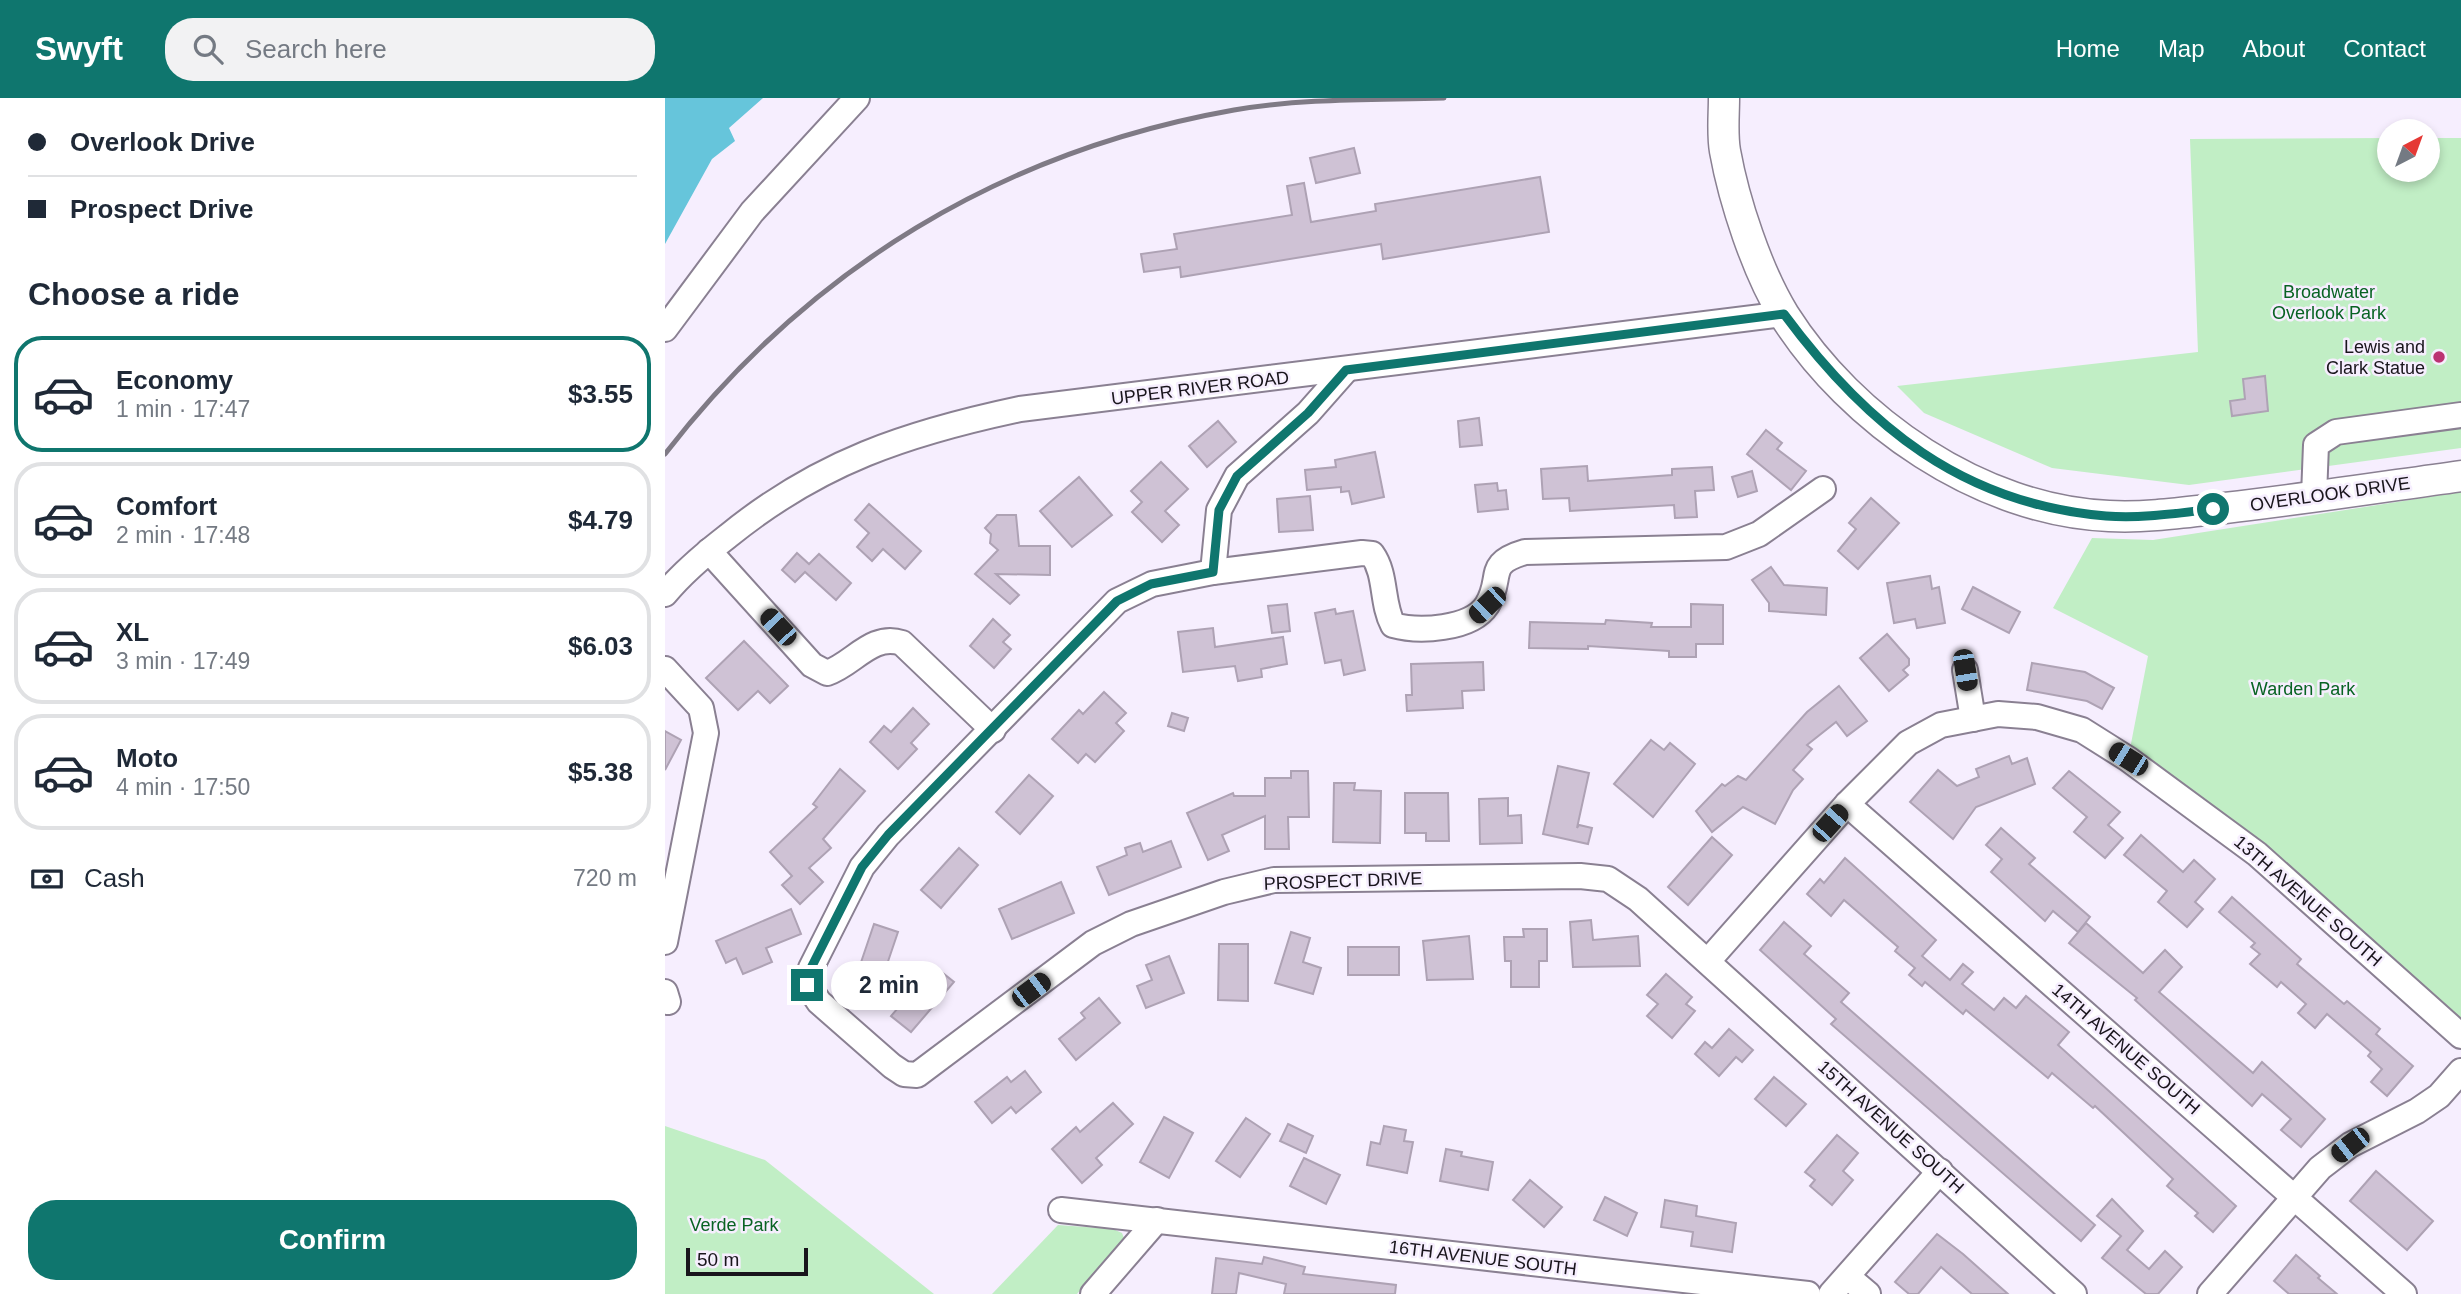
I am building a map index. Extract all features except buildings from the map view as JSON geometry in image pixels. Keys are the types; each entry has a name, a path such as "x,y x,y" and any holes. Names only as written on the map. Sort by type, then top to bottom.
{"main road":[{"name":"OVERLOOK DRIVE","path":"1724,98 1725,149 1746,227 1784,314 1821,364 1864,408 1916,451 2014,497 2064,510 2109,516 2168,514 2461,476"}],"street":[{"path":"665,329 752,212 857,98"},
{"name":"UPPER RIVER ROAD","path":"665,594 709,551 755,514 826,470 884,444 939,426 1020,409 1784,314"},
{"path":"1213,572 1219,510 1237,476 1308,413 1346,370"},
{"path":"2314,496 2316,445 2336,432 2461,415"},
{"name":"PROSPECT DRIVE","path":"1708,961 1638,899 1608,878 1580,876 1274,880 1131,924 1093,943 917,1075 904,1074 819,1002 807,985 811,968 862,867 888,835 1117,601 1151,584 1213,572 1362,553 1372,554 1380,565 1385,611 1394,625 1408,629 1459,624 1475,616 1487,605 1497,566 1506,558 1525,552 1726,547 1759,534 1823,489"},
{"path":"709,551 813,664 827,673 841,668 876,641 892,639 902,643 993,730"},
{"path":"665,669 702,708 706,733 665,942"},
{"path":"1965,670 1973,719"},
{"name":"13TH AVENUE SOUTH","path":"1708,961 1847,803 1908,743 1941,725 1998,714 2037,717 2082,730 2128,759 2257,854 2461,1036"},
{"name":"14TH AVENUE SOUTH","path":"1847,803 2404,1294"},
{"name":"15TH AVENUE SOUTH","path":"1708,961 2074,1294"},
{"path":"2210,1294 2321,1168 2350,1145 2417,1111 2439,1096 2461,1071"},
{"path":"1868,1294 1840,1285 1940,1171"},
{"name":"16TH AVENUE SOUTH","path":"1061,1210 1157,1220 1666,1287 1808,1294"},
{"path":"1093,1294 1157,1220"}],"green space":[{"name":"Broadwater Overlook Park","path":"2377,138 2377,182 2440,182 2440,138 2461,138 2461,448 2189,485 2052,468 1924,413 1897,386 2198,352 2190,139"},
{"name":"Warden Park","path":"2461,492 2461,1036 2128,759 2148,656 2053,608 2092,538 2153,540"},
{"name":"Verde Park","path":"665,1126 765,1160 934,1294 665,1294"},
{"path":"1058,1225 1113,1229 1122,1233 1124,1238 1077,1294 992,1294"}],"water":[{"path":"665,98 763,98 729,128 735,141 712,159 665,244"}],"railway":[{"path":"665,454 721,387 782,328 847,274 917,228 990,188 1067,155 1149,129 1234,110 1312,101 1444,98"}],"place":[{"name":"Lewis and Clark Statue","path":"2439,357"}],"route":[{"path":"807,985 811,968 862,867 888,835 1117,601 1151,584 1213,572 1219,510 1237,476 1308,413 1346,370 1784,314 1821,364 1864,408 1916,451 1965,477 2014,497 2064,510 2109,516 2213,509"}]}
